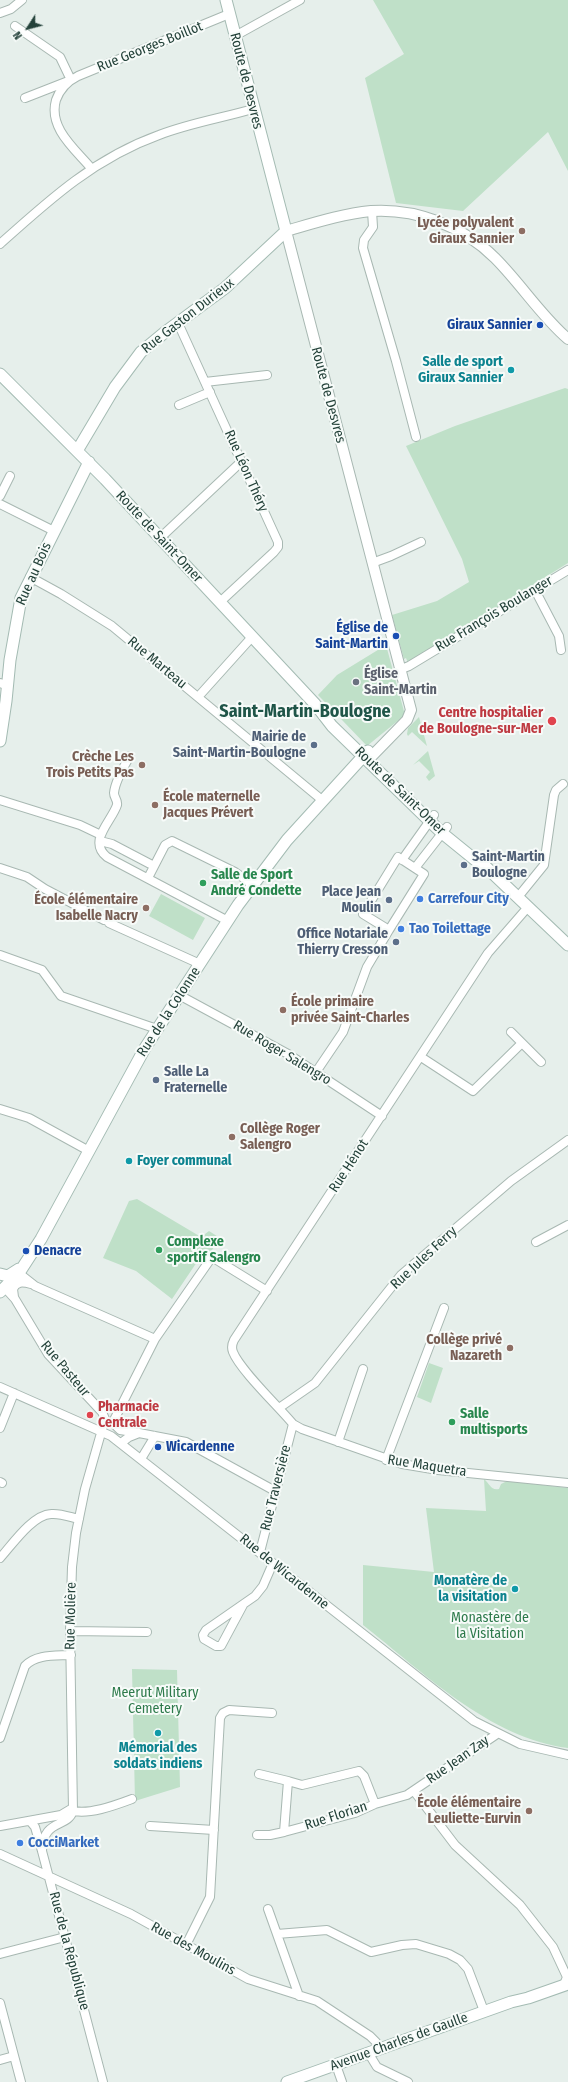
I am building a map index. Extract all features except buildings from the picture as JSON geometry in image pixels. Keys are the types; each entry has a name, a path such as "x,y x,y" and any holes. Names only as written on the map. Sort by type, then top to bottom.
{"main road":[{"name":"Route de Desvres","path":"226,0 286,231"},
{"name":"Rue Gaston Durieux","path":"78,451 115,387 134,361 150,344 225,288 286,231"},
{"name":"Route de Saint-Omer","path":"0,374 89,462 315,704 329,722 368,756 444,830 568,945"},
{"name":"Rue au Bois","path":"0,741 4,685 20,602 30,577 89,462"},
{"name":"Rue de la Colonne","path":"2,1290 19,1271 48,1227 138,1059 228,921 281,848 322,800 368,756"},
{"path":"0,1275 8,1276 19,1271"},
{"name":"Avenue Charles de Gaulle","path":"292,2081 484,2011 528,1998 567,1981"}],"street":[{"path":"0,13 11,9 22,0"},
{"path":"235,36 300,0"},
{"name":"Rue Georges Boillot","path":"26,98 229,14"},
{"path":"15,26 57,54 71,80"},
{"name":"Rue Georges Boillot","path":"71,80 59,94 55,105 55,117 61,133 91,168"},
{"path":"0,244 54,196 91,168 116,154 157,135 254,109"},
{"path":"372,211 373,230 364,240 363,248 396,361 416,437"},
{"path":"286,231 334,218 372,211 408,213 444,224 464,234 496,259 566,339"},
{"name":"Route de Desvres","path":"286,231 411,714 407,720 368,756"},
{"name":"Rue Léon Théry","path":"178,323 278,545 274,552 220,602"},
{"path":"205,382 266,375"},
{"path":"179,405 210,392"},
{"path":"160,538 241,462"},
{"path":"0,496 10,476"},
{"path":"0,504 54,531"},
{"path":"372,563 421,542"},
{"name":"Rue François Boulanger","path":"399,666 404,668 409,666 568,570"},
{"name":"Rue Marteau","path":"30,577 102,618 322,800"},
{"path":"535,590 559,636 561,650"},
{"path":"198,697 252,637"},
{"path":"130,756 115,791 117,805 101,838 101,851 105,856 228,921"},
{"path":"518,897 544,865 554,795 556,790 562,784"},
{"path":"0,800 80,825 154,866"},
{"path":"402,860 432,818"},
{"path":"415,868 444,830"},
{"path":"148,878 166,844 175,841 238,874 253,885"},
{"path":"316,1072 343,1032 367,967 424,874 398,857 363,914 389,930"},
{"path":"0,868 27,877 48,891 106,922 200,964"},
{"name":"Rue Hénot","path":"293,1424 243,1367 233,1353 232,1347 234,1340 492,949 528,907"},
{"path":"0,955 42,970 62,996 157,1029"},
{"name":"Rue Roger Salengro","path":"179,995 288,1054 382,1116"},
{"path":"511,1032 540,1062"},
{"path":"421,1057 473,1091 522,1043"},
{"path":"0,1109 29,1118 89,1151"},
{"name":"Rue Jules Ferry","path":"279,1408 315,1383 401,1275 511,1181 568,1140"},
{"path":"536,1242 568,1225"},
{"path":"267,1291 212,1257 155,1339 114,1422 115,1426 120,1430 155,1436 195,1446 275,1491"},
{"path":"19,1271 35,1286"},
{"path":"0,1275 2,1290"},
{"path":"14,1297 13,1289 17,1283 24,1282 155,1339"},
{"name":"Rue Pasteur","path":"2,1290 14,1297 48,1354 104,1414 106,1419 102,1431"},
{"path":"386,1460 444,1308"},
{"path":"338,1442 363,1369"},
{"name":"Rue de Wicardenne","path":"0,1387 102,1431 120,1443 456,1708 497,1734 526,1746 568,1756"},
{"path":"0,1428 14,1393"},
{"name":"Rue Maquetra","path":"293,1424 386,1460 438,1470 568,1483"},
{"name":"Rue Traversière","path":"260,1552 293,1424"},
{"name":"Rue Molière","path":"72,1808 70,1631 72,1567 79,1519 88,1474 102,1431"},
{"path":"120,1443 139,1433"},
{"path":"141,1459 155,1436"},
{"path":"0,1558 34,1521 41,1516 54,1514 79,1519"},
{"path":"243,1606 221,1646 216,1646 204,1639 203,1635 206,1630 243,1606 259,1591 273,1563"},
{"path":"70,1631 147,1632"},
{"path":"0,1738 25,1666 30,1661 40,1657 71,1655"},
{"path":"186,1945 210,1897 222,1715 229,1710 272,1713"},
{"name":"Rue Jean Zay","path":"375,1804 404,1796 497,1734"},
{"name":"Rue Florian","path":"256,1835 270,1835 355,1814 375,1804 364,1776 359,1771 302,1784 259,1774"},
{"name":"Rue Florian","path":"284,1832 288,1781"},
{"path":"414,1790 455,1846 523,1910 553,1947 567,1981"},
{"path":"72,1808 78,1812 106,1808 132,1799"},
{"path":"0,1826 62,1816 72,1808"},
{"path":"42,1851 44,1838 48,1830 55,1824 68,1819 72,1808"},
{"name":"Rue de la République","path":"30,1821 35,1827 50,1878 104,2082"},
{"path":"150,1826 214,1830"},
{"name":"Rue des Moulins","path":"0,1854 131,1914 252,1981 321,2003 370,2036 376,2042 374,2052"},
{"path":"268,1909 299,1996"},
{"path":"277,1934 327,1930 372,1952 402,1945 416,1944 449,1954 460,1960 468,1969 484,2011"},
{"path":"0,1954 65,1936"},
{"path":"0,2003 21,2082"},
{"path":"374,2052 377,2067 408,2082"},
{"path":"0,2060 14,2056"},
{"path":"336,2065 342,2082"}],"green space":[{"path":"373,0 568,0 568,171 548,132 463,211 396,203 365,78 404,54"},
{"path":"565,388 568,389 568,563 408,663 406,658 404,659 392,615 437,601 469,582 462,559 406,446 455,426"},
{"path":"386,645 405,715 367,746 318,695 337,675"},
{"path":"419,717 427,746 412,732 408,736 407,734 408,728"},
{"path":"428,751 435,776 429,781 426,777 430,772 419,761 413,765"},
{"path":"161,894 205,918 193,940 149,916"},
{"name":"Complexe sportif Salengro","path":"137,1199 201,1237 209,1231 220,1238 206,1259 199,1259 172,1299 136,1271 103,1258 129,1201"},
{"path":"429,1363 443,1368 431,1403 417,1397"},
{"name":"Monastère de la Visitation","path":"484,1479 494,1489 499,1489 501,1484 507,1481 568,1488 568,1748 539,1742 511,1731 484,1717 433,1682 363,1625 363,1565 434,1572 426,1508 486,1511"},
{"name":"Meerut Military Cemetery","path":"132,1669 177,1670 180,1787 135,1801"}],"place":[{"name":"Lycée polyvalent Giraux Sannier","path":"522,231"},
{"name":"Giraux Sannier","path":"540,325"},
{"name":"Salle de sport Giraux Sannier","path":"511,370"},
{"name":"Église de Saint-Martin","path":"396,636"},
{"name":"Église Saint-Martin","path":"356,682"},
{"name":"Centre hospitalier de Boulogne-sur-Mer","path":"552,721"},
{"name":"Mairie de Saint-Martin-Boulogne","path":"314,745"},
{"name":"Crèche Les Trois Petits Pas","path":"142,765"},
{"name":"École maternelle Jacques Prévert","path":"155,805"},
{"name":"Saint-Martin Boulogne","path":"464,865"},
{"name":"Salle de Sport André Condette","path":"203,883"},
{"name":"Carrefour City","path":"420,899"},
{"name":"Place Jean Moulin","path":"389,900"},
{"name":"École élémentaire Isabelle Nacry","path":"146,908"},
{"name":"Tao Toilettage","path":"401,929"},
{"name":"Office Notariale Thierry Cresson","path":"396,942"},
{"name":"École primaire privée Saint-Charles","path":"283,1010"},
{"name":"Salle La Fraternelle","path":"156,1080"},
{"name":"Collège Roger Salengro","path":"232,1137"},
{"name":"Foyer communal","path":"129,1161"},
{"name":"Complexe sportif Salengro","path":"159,1250"},
{"name":"Denacre","path":"26,1251"},
{"name":"Collège privé Nazareth","path":"510,1348"},
{"name":"Pharmacie Centrale","path":"90,1415"},
{"name":"Salle multisports","path":"452,1422"},
{"name":"Wicardenne","path":"158,1447"},
{"name":"Monatère de la visitation","path":"515,1589"},
{"name":"Mémorial des soldats indiens","path":"158,1733"},
{"name":"École élémentaire Leuliette-Eurvin","path":"529,1811"},
{"name":"CocciMarket","path":"20,1843"}],"district":[{"name":"Saint-Martin-Boulogne","path":"305,712"}]}
